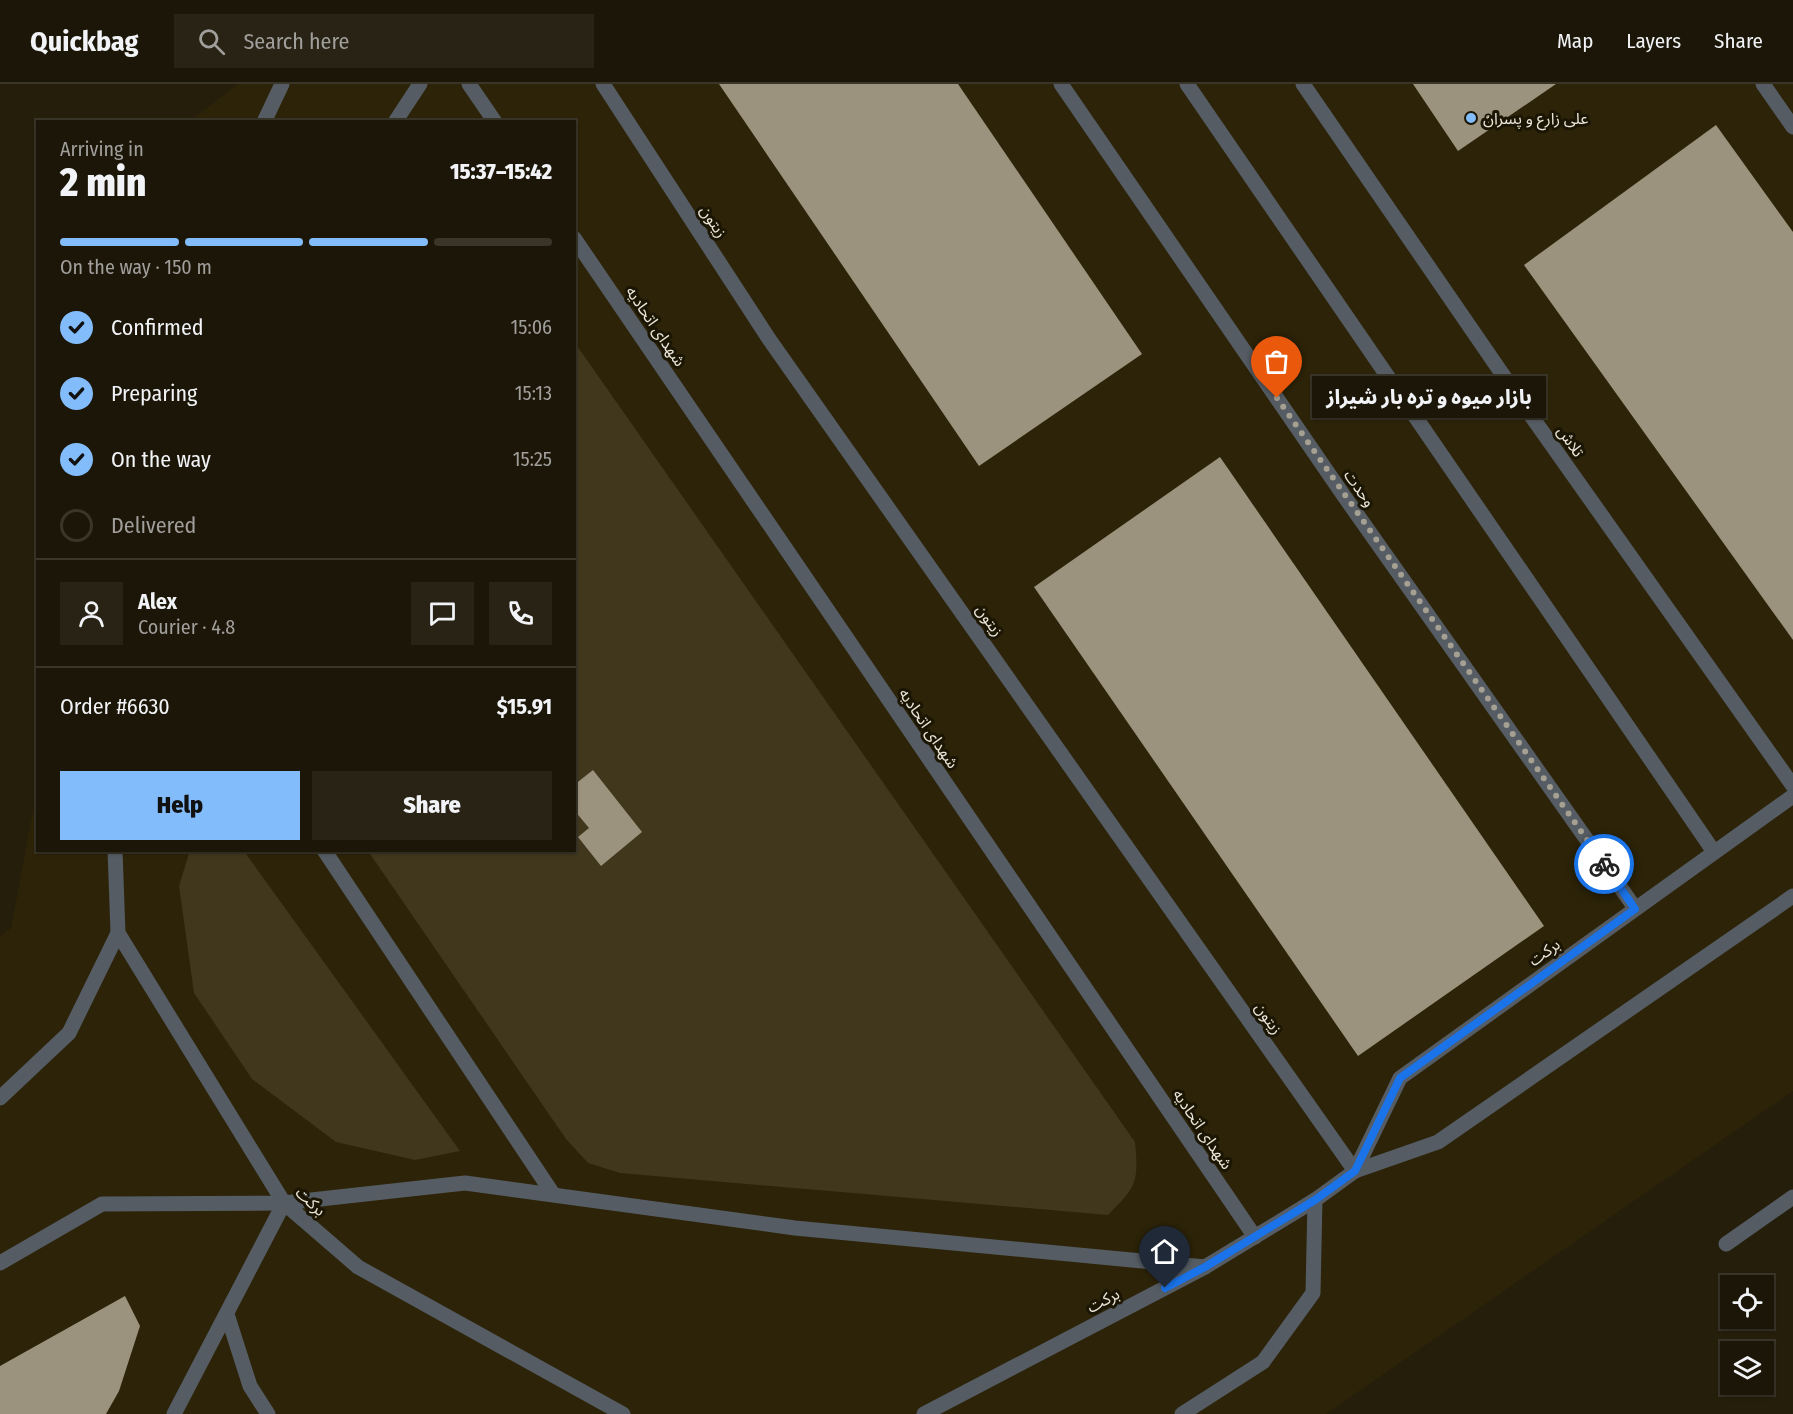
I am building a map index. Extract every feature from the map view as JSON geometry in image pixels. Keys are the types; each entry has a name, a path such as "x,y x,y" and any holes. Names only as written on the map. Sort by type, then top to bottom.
{"lane":[{"path":"265,120 282,84"},
{"path":"396,120 420,84"},
{"path":"470,84 494,120"},
{"name":"زیتون","path":"603,84 769,339 1355,1171"},
{"name":"وحدت","path":"1061,84 1344,496 1635,909"},
{"path":"1187,84 1714,852"},
{"name":"تلاش","path":"1303,84 1527,410 1793,786"},
{"path":"1763,84 1793,127"},
{"name":"شهدای اتحادیه","path":"576,241 1255,1237"},
{"name":"برکت","path":"1355,1171 1400,1078 1793,796"},
{"name":"برکت","path":"115,852 118,933 285,1203 358,1267 623,1414"},
{"path":"325,852 554,1194"},
{"name":"برکت","path":"924,1414 1205,1267 1315,1200 1355,1171 1438,1142 1793,896"},
{"path":"0,1098 69,1034 118,933"},
{"path":"0,1263 102,1204 285,1203 465,1183 795,1228 1205,1267"},
{"path":"1726,1244 1793,1197"},
{"path":"1182,1414 1263,1362 1312,1293 1315,1200"},
{"path":"174,1414 285,1203"},
{"path":"227,1314 250,1386 268,1414"}],"shaded area":[{"path":"238,84 1793,84 1793,1091 1326,1414 0,1414 0,936 11,928 36,794 36,852 576,852 576,120 191,120"},
{"path":"576,344 1135,1142 1136,1176 1125,1198 1108,1215 620,1173 588,1163 566,1139 369,852 576,852"},
{"path":"189,852 245,852 460,1151 415,1160 336,1142 252,1079 194,993 179,886"}],"building":[{"path":"719,84 958,84 1142,354 979,466"},
{"name":"علی زارع و پسران","path":"1413,84 1556,84 1458,151"},
{"path":"1716,125 1793,232 1793,640 1524,265"},
{"path":"1220,457 1544,926 1358,1056 1034,587"},
{"path":"593,770 642,832 601,866 578,837 589,828 576,812 576,783"},
{"path":"125,1296 140,1326 119,1391 106,1414 0,1414 0,1366"}],"way so far":[{"path":"1277,398 1604,864"}],"place":[{"name":"علی زارع و پسران","path":"1471,118"},
{"name":"بازار میوه و تره بار شیراز","path":"1277,398"}],"route":[{"path":"1165,1288 1205,1267 1315,1200 1355,1171 1400,1078 1635,909 1604,864"}]}
